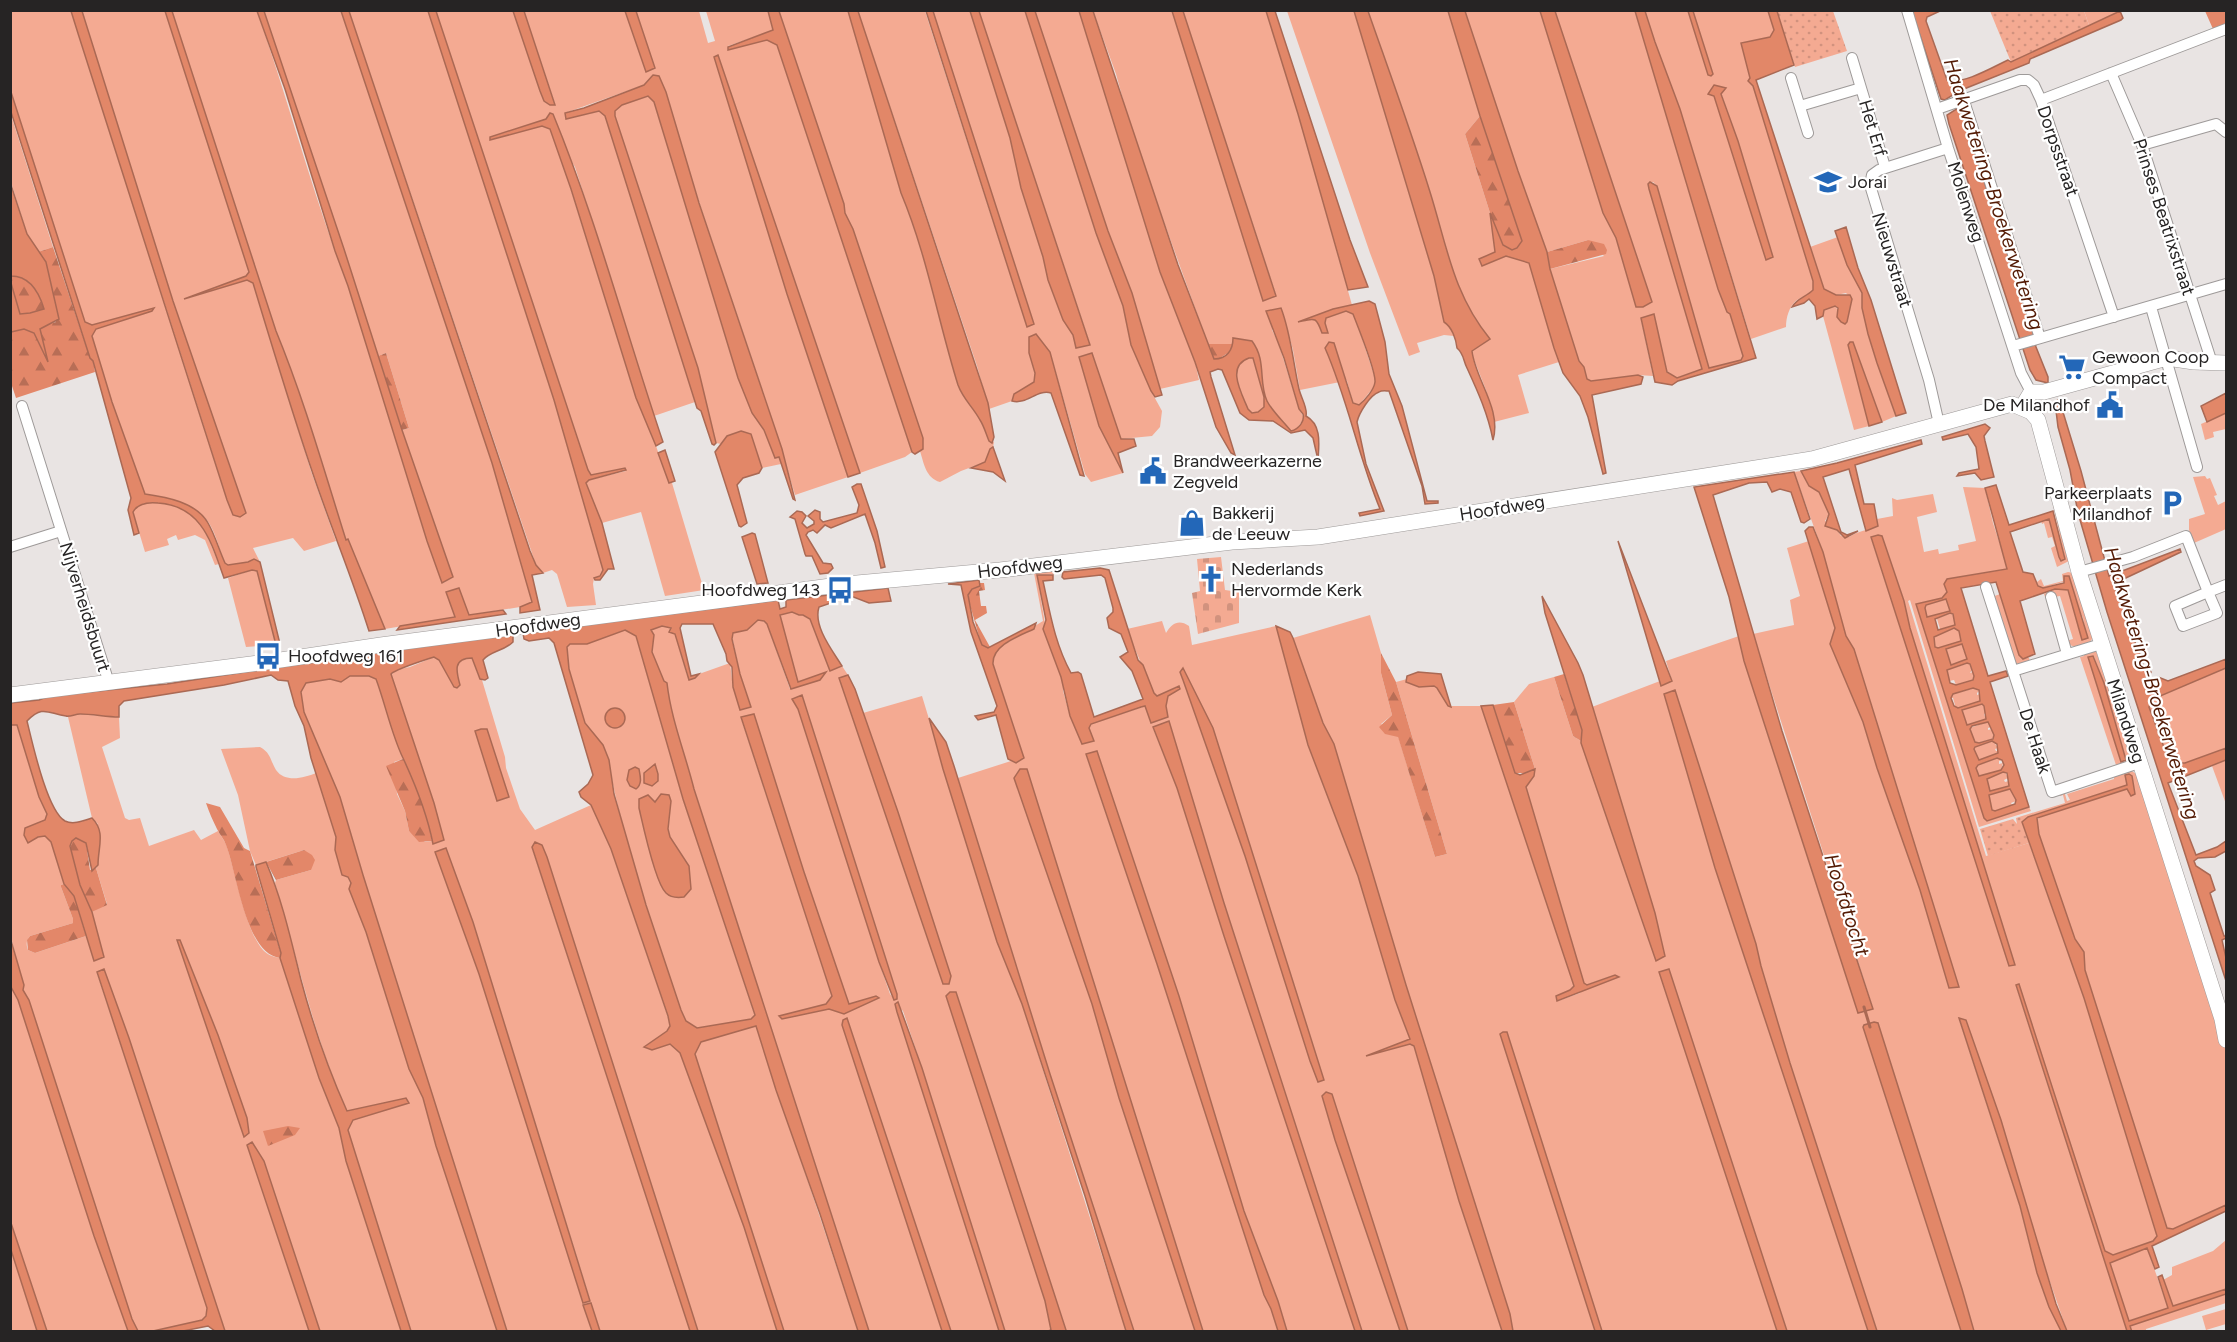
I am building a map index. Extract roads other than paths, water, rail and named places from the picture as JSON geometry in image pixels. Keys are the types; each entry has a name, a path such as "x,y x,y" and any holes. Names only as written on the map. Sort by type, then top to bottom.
{"street":[{"name":"Molenweg","path":"1907,10 1940,108 1948,148 2021,373 2031,392"},
{"path":"2041,100 2226,29"},
{"name":"Het Erf","path":"1852,58 1885,168"},
{"name":"Prinses Beatrixstraat","path":"2111,73 2142,145 2190,295 2219,363"},
{"path":"1791,78 1808,133"},
{"name":"Dorpsstraat","path":"1940,108 2020,80 2028,80 2034,85 2114,317"},
{"name":"Het Erf","path":"1800,106 1861,88"},
{"path":"1961,102 2039,338"},
{"path":"2142,145 2216,124 2226,132"},
{"path":"1885,168 1948,148"},
{"name":"Nieuwstraat","path":"1885,168 1875,172 1870,185 1929,380 1939,424"},
{"path":"2014,346 2226,284"},
{"path":"2151,307 2197,467"},
{"path":"2022,407 2031,392 2044,392 2167,358 2219,363"},
{"name":"Hoofdweg","path":"10,695 846,584 1008,569 1232,542 1318,537 1812,459 2012,404 2022,407"},
{"name":"Nijverheidsbuurt","path":"22,406 109,683"},
{"name":"Milandweg","path":"2022,407 2038,420 2086,570 2101,644 2224,1018 2226,1040"},
{"name":"Nijverheidsbuurt","path":"10,547 61,531"},
{"path":"2086,570 2110,564 2186,536 2208,592 2226,585"},
{"name":"De Haak","path":"1986,587 2052,792 2139,764"},
{"path":"2050,597 2067,654"},
{"path":"2013,671 2101,644"}],"waterway":[{"name":"Hoofdtocht","path":"1864,1007 1870,1027"}],"place":[{"name":"Jorai","path":"1828,182"},
{"name":"Gewoon Coop Compact","path":"2072,367"},
{"name":"De Milandhof","path":"2110,405"},
{"name":"Brandweerkazerne Zegveld","path":"1153,471"},
{"name":"Parkeerplaats Milandhof","path":"2172,503"},
{"name":"Bakkerij de Leeuw","path":"1192,523"},
{"name":"Nederlands Hervormde Kerk","path":"1211,579"},
{"name":"Hoofdweg 143","path":"840,590"},
{"name":"Hoofdweg 161","path":"268,656"}],"water label":[{"name":"Haakwetering-Broekerwetering","path":"1994,194"},
{"name":"Haakwetering-Broekerwetering","path":"2152,683"}]}
